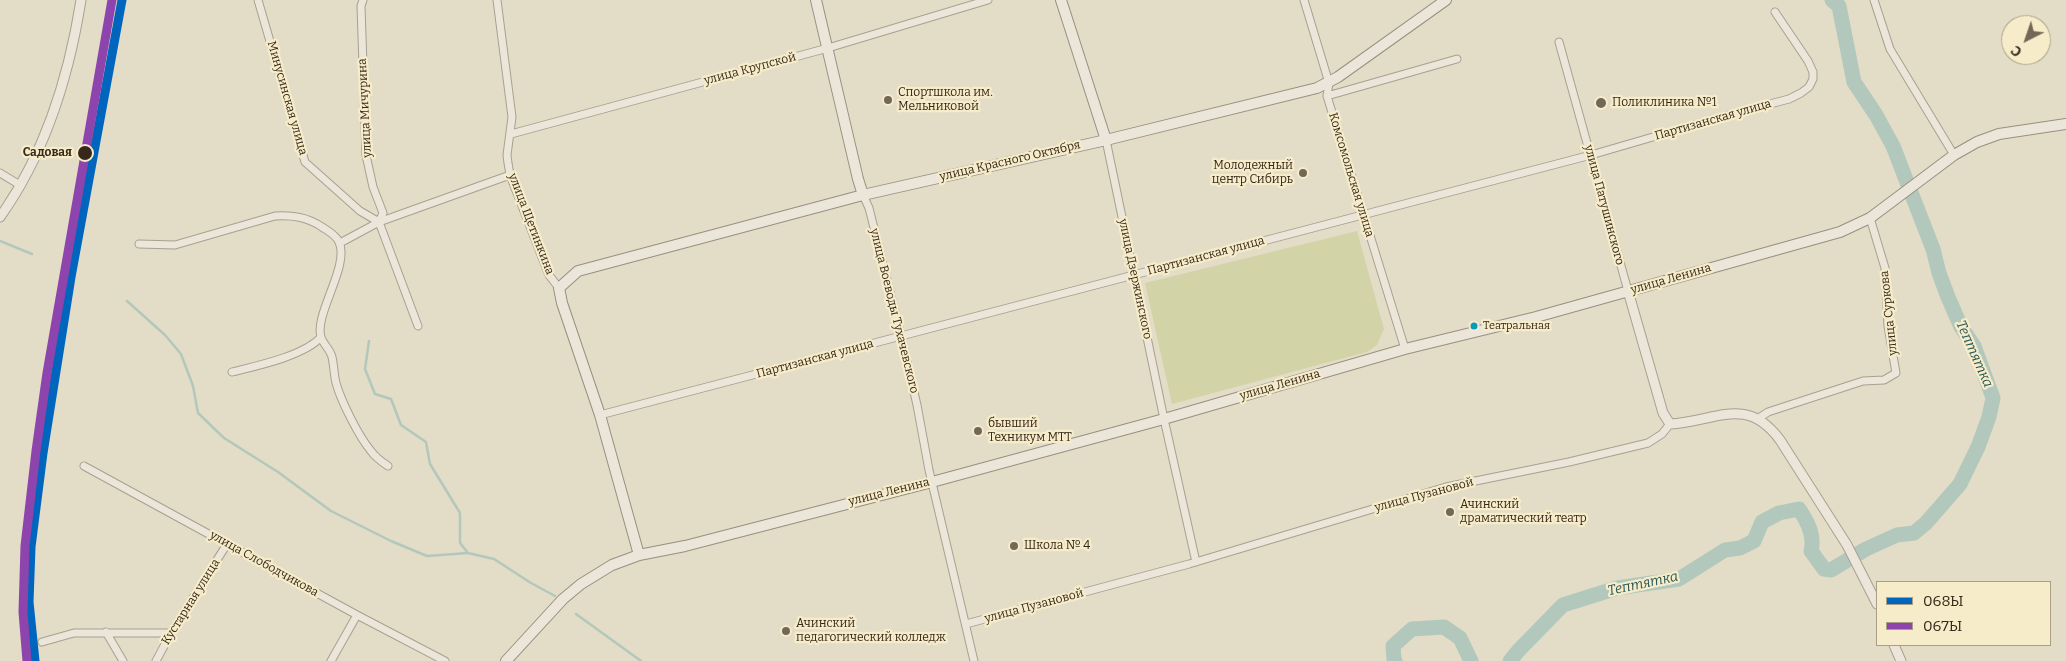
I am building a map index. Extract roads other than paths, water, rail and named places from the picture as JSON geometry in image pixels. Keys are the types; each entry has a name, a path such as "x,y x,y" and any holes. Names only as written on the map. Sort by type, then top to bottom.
{"main road":[{"name":"улица Воеводы Тухачевского","path":"816,0 863,195"},
{"name":"улица Дзержинского","path":"1061,0 1106,140"},
{"name":"улица Красного Октября","path":"559,288 578,271 863,195 1106,140 1318,88 1329,83 1446,0"},
{"name":"улица Ленина","path":"506,661 563,599 581,584 612,565 639,555 685,546 932,482 1164,419 1405,349 1536,317 1840,232 1870,218 1954,155 1977,142 1999,134 2066,124"},
{"name":"улица Щетинкина","path":"559,288 562,303 600,415 639,555"}],"street":[{"path":"0,217 20,185 43,141 77,25 81,0"},
{"name":"Минусинская улица","path":"258,0 305,162 360,211 380,222"},
{"name":"улица Мичурина","path":"363,0 361,6 361,50 366,155 373,187 382,213 380,222 418,326"},
{"name":"улица Щетинкина","path":"497,0 512,117 507,155 510,175 549,275 559,288"},
{"name":"улица Крупской","path":"511,134 828,48 988,0"},
{"name":"Комсомольская улица","path":"1304,0 1329,83 1327,96 1362,215 1405,349"},
{"path":"1874,0 1890,49 1954,155"},
{"name":"Партизанская улица","path":"600,415 1591,155 1789,99 1809,87 1813,79 1813,72 1775,12"},
{"name":"улица Патушинского","path":"1559,42 1663,413 1670,424"},
{"path":"1327,96 1458,59"},
{"name":"улица Дзержинского","path":"1106,140 1196,562"},
{"path":"0,173 20,185"},
{"path":"340,243 380,222 510,175"},
{"name":"улица Воеводы Тухачевского","path":"863,195 869,208 901,336 932,482 974,661"},
{"path":"139,244 175,245 275,216 290,215 315,222 333,234 340,243 338,273 322,320 320,337 332,356 336,383 354,423 371,451 388,466"},
{"name":"улица Суркова","path":"1759,418 1768,412 1863,381 1884,380 1896,373 1888,326 1885,268 1870,218"},
{"path":"232,372 261,365 308,348 320,337"},
{"path":"1670,424 1727,414 1749,415 1759,418 1767,424 1780,440 1846,545 1876,602"},
{"name":"улица Пузановой","path":"966,624 1196,562 1446,487 1569,462 1648,443 1662,434 1670,424"},
{"name":"улица Слободчикова","path":"84,466 445,661"},
{"name":"Кустарная улица","path":"156,661 170,633 227,544"},
{"path":"331,661 357,615"},
{"path":"106,632 124,661"},
{"path":"42,642 74,633 170,633"},
{"path":"1894,646 1901,661"}],"waterway":[{"name":"Тептятка","path":"1510,661 1563,605 1617,588 1679,579 1725,550 1740,548 1754,541 1762,522 1779,513 1799,509 1810,529 1811,551 1824,569 1831,570 1866,549 1897,535 1914,533 1926,523 1960,484 1978,447 1989,417 1993,398 1974,346 1961,327 1948,297 1933,249 1893,146 1876,115 1854,82 1839,6 1832,0"},
{"path":"0,241 32,254"},
{"path":"127,301 165,335 181,354 193,386 198,413 224,438 278,472 331,511 391,541 427,556 468,553 494,559 555,596"},
{"path":"369,341 365,369 375,394 391,399 401,425 426,442 430,464 460,513 460,543 468,553"},
{"path":"576,614 641,661"},
{"name":"Тептятка","path":"1395,661 1393,646 1412,629 1444,627 1460,638 1471,661"}],"place":[{"name":"Спортшкола им. Мельниковой","path":"888,100"},
{"name":"Поликлиника №1","path":"1601,103"},
{"name":"Садовая","path":"85,153"},
{"name":"Молодежный центр Сибирь","path":"1303,173"},
{"name":"Театральная","path":"1474,326"},
{"name":"бывший Техникум МТТ","path":"978,431"},
{"name":"Ачинский драматический театр","path":"1450,512"},
{"name":"Школа № 4","path":"1014,546"},
{"name":"Ачинский педагогический колледж","path":"786,631"}]}
